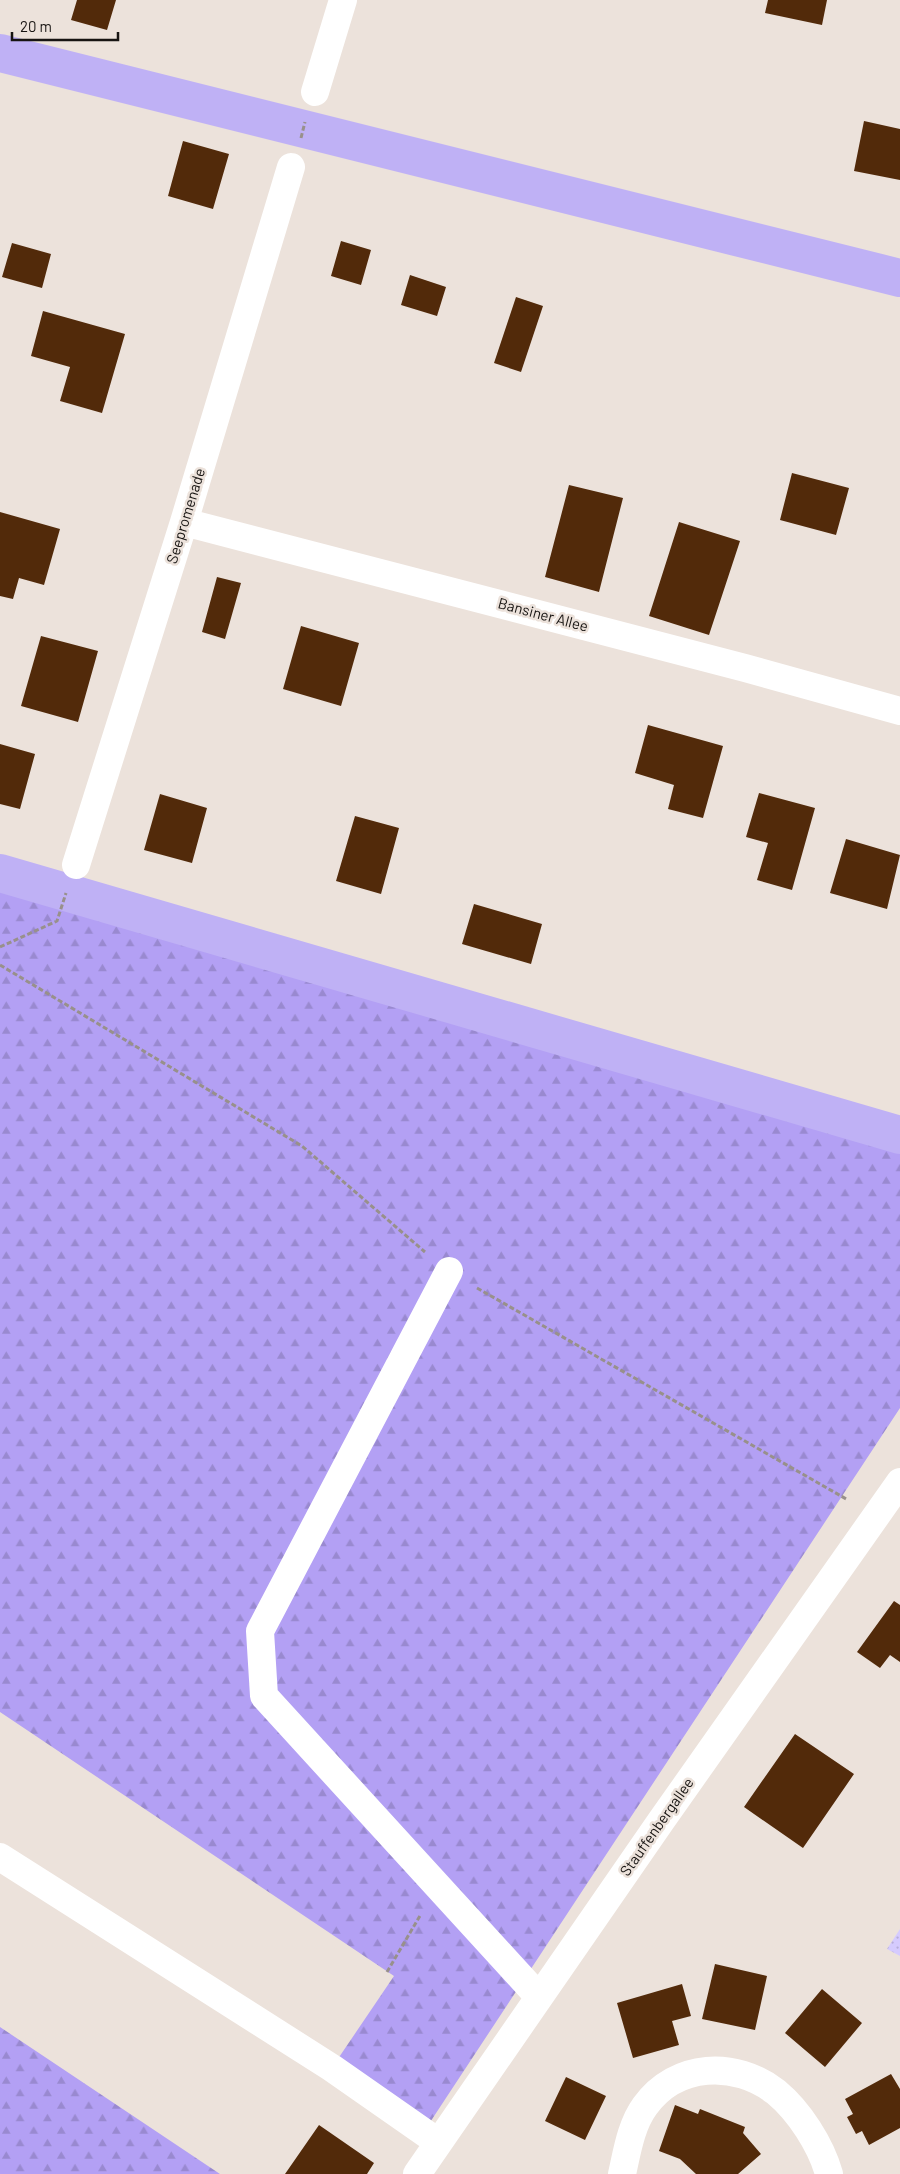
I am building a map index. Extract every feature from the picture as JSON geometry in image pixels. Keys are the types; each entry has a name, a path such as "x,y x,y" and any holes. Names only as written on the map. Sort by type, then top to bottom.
{"street":[{"path":"315,92 342,0"},
{"name":"Seepromenade","path":"76,865 184,522 292,167"},
{"name":"Bansiner Allee","path":"184,522 745,668 900,711"},
{"path":"449,1272 260,1631 264,1696 539,1996"},
{"name":"Stauffenbergallee","path":"417,2174 539,1996 900,1482"},
{"path":"0,1857 332,2068 438,2142"},
{"path":"622,2174 629,2140 644,2107 662,2087 685,2074 718,2069 747,2076 776,2092 810,2130 829,2174"}],"path":[{"path":"292,167 315,92"},
{"path":"0,947 57,921"},
{"path":"387,1972 438,1886"}],"shaded area":[{"path":"900,1929 900,1956 887,1949"}],"green space":[{"path":"0,873 900,1135 900,1408 419,2139 327,2075 394,1976 0,1712"},
{"path":"0,2027 220,2174 0,2174"}],"building":[{"path":"77,0 116,0 107,30 71,20"},
{"path":"768,0 827,0 822,25 765,13"},
{"path":"864,121 900,129 900,180 854,171"},
{"path":"183,141 229,154 213,209 168,196"},
{"path":"341,241 371,250 361,285 331,276"},
{"path":"12,243 51,254 42,288 2,277"},
{"path":"410,275 446,287 437,316 401,305"},
{"path":"516,297 543,306 521,372 494,363"},
{"path":"43,311 125,334 102,413 60,401 70,367 31,356"},
{"path":"792,473 849,488 836,535 780,520"},
{"path":"569,485 623,498 599,592 545,577"},
{"path":"0,512 60,529 44,585 19,578 13,599 0,596"},
{"path":"679,522 740,541 709,635 649,616"},
{"path":"217,577 241,583 225,639 202,632"},
{"path":"301,626 359,643 341,706 283,689"},
{"path":"41,636 98,651 78,722 21,706"},
{"path":"648,725 723,746 703,818 668,809 674,785 635,773"},
{"path":"0,744 35,754 20,809 0,804"},
{"path":"759,793 815,808 792,890 757,880 768,843 746,837"},
{"path":"160,794 207,808 192,863 144,850"},
{"path":"355,816 399,828 381,894 336,881"},
{"path":"846,839 900,855 887,909 830,893"},
{"path":"474,904 542,924 531,964 462,944"},
{"path":"894,1601 900,1605 900,1662 890,1655 880,1668 857,1652"},
{"path":"795,1734 854,1774 803,1848 744,1807"},
{"path":"715,1964 767,1976 755,2030 702,2019"},
{"path":"682,1984 691,2016 672,2021 679,2045 633,2058 617,2003"},
{"path":"822,1989 862,2023 825,2067 785,2033"},
{"path":"891,2074 900,2089 900,2128 869,2145 862,2131 856,2134 847,2117 853,2114 845,2099"},
{"path":"566,2077 606,2096 585,2140 545,2121"},
{"path":"675,2105 698,2114 700,2109 745,2127 743,2133 761,2154 738,2174 696,2174 680,2159 659,2151"},
{"path":"319,2125 374,2163 367,2174 285,2174"}],"waterway":[{"path":"0,53 900,278"},
{"path":"0,873 900,1135"}]}
